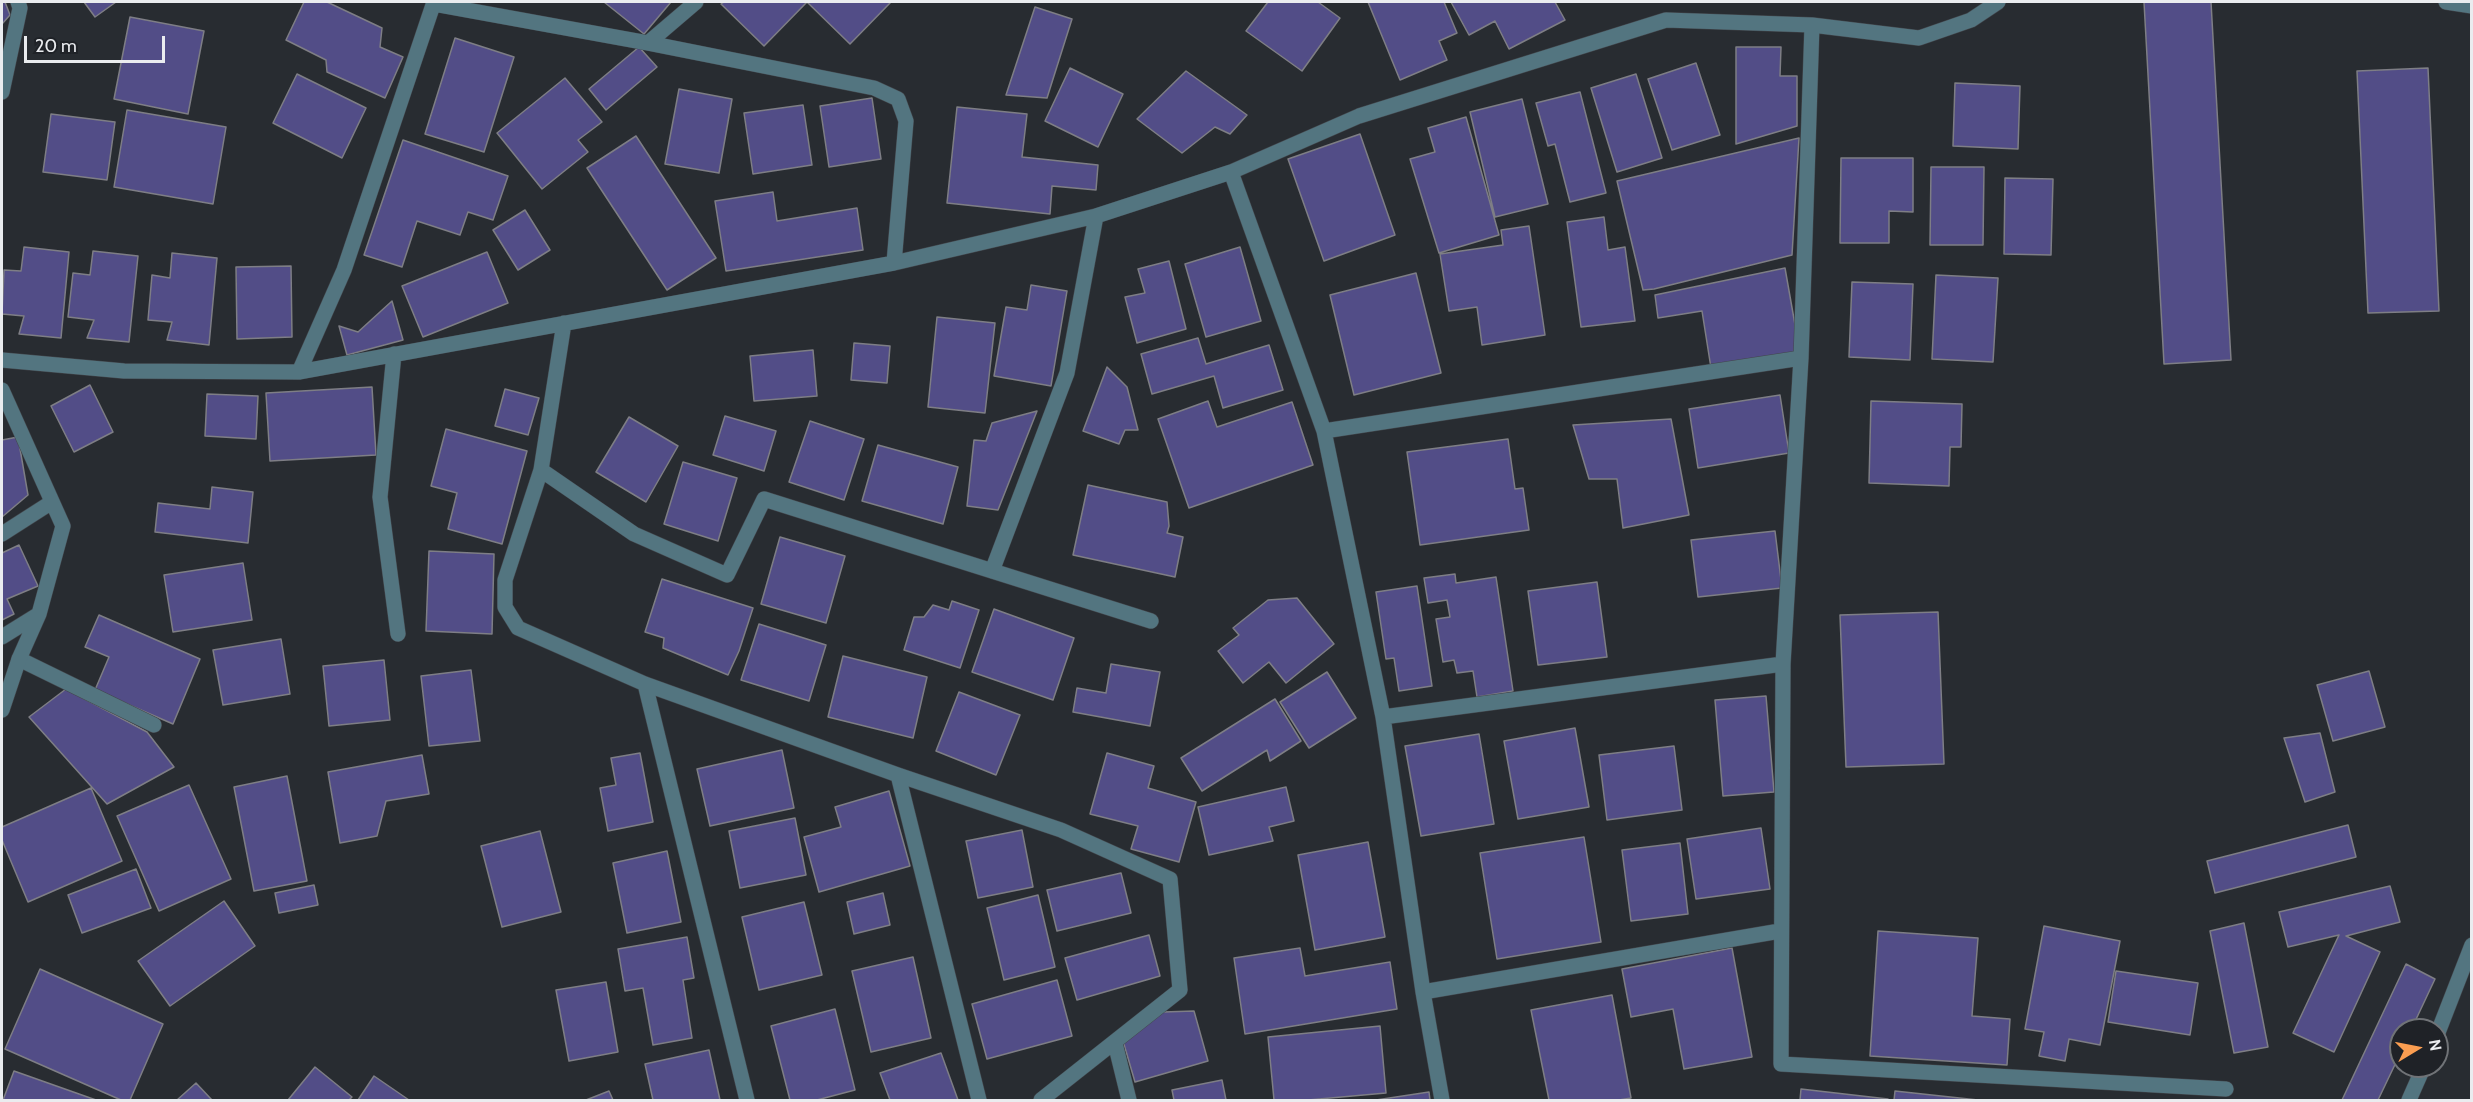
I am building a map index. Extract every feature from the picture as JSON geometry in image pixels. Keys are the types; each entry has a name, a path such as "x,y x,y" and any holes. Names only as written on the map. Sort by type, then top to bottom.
{"street":[{"path":"2,92 20,8 18,2"},
{"path":"648,43 696,2"},
{"path":"2,360 124,371 299,372 894,263 1096,216 1231,172 1359,116 1666,20 1812,25 1919,38 1971,21 1998,2"},
{"path":"2446,2 2472,6"},
{"path":"299,372 344,270 434,3 874,88 898,99 906,121 894,263"},
{"path":"1812,25 1801,358 1783,664 1781,1064 2226,1089"},
{"path":"1231,172 1324,431 1383,717 1423,992 1442,1101"},
{"path":"993,572 1067,373 1096,216"},
{"path":"564,323 541,470 505,580 505,607 518,628 645,684 898,775 1061,830 1170,879 1180,990 1041,1101"},
{"path":"394,354 380,497 398,634"},
{"path":"1324,431 1801,358"},
{"path":"2,390 63,526 39,614 2,710"},
{"path":"541,470 634,534 727,575 764,500 1151,621"},
{"path":"2,534 52,502"},
{"path":"2,637 39,614"},
{"path":"20,659 154,725"},
{"path":"1383,717 1783,664"},
{"path":"645,684 747,1101"},
{"path":"898,775 979,1101"},
{"path":"1423,992 1780,931"},
{"path":"2444,1018 2472,945"},
{"path":"1115,1043 1130,1101"},
{"path":"2409,1101 2419,1078"}],"building":[{"path":"2,2 5,2 10,15 2,24"},
{"path":"84,2 116,2 95,17"},
{"path":"304,2 327,2 382,28 380,47 403,57 385,98 327,72 326,60 286,40"},
{"path":"604,2 671,2 644,34"},
{"path":"724,2 807,2 764,46 721,4"},
{"path":"807,2 891,2 850,44"},
{"path":"1268,2 1318,2 1340,18 1302,71 1246,31"},
{"path":"1368,2 1444,2 1457,33 1439,41 1447,60 1400,80"},
{"path":"1451,2 1555,2 1565,20 1509,49 1495,21 1469,35"},
{"path":"2144,2 2211,2 2231,360 2164,364"},
{"path":"1035,7 1072,19 1047,98 1006,95"},
{"path":"130,17 204,31 188,114 114,99"},
{"path":"455,38 514,57 484,152 425,134"},
{"path":"639,47 657,67 606,110 589,89"},
{"path":"1736,47 1781,47 1780,76 1797,76 1797,126 1736,144"},
{"path":"1696,63 1720,135 1672,150 1648,79"},
{"path":"1070,68 1123,94 1098,147 1045,121"},
{"path":"2428,68 2439,311 2368,313 2357,71"},
{"path":"1186,71 1247,115 1230,134 1215,127 1182,153 1137,119"},
{"path":"297,74 366,108 342,158 273,123"},
{"path":"1636,74 1662,158 1617,172 1591,88"},
{"path":"565,78 602,122 578,140 588,152 542,189 497,133"},
{"path":"1955,83 2020,86 2018,149 1953,146"},
{"path":"679,89 732,99 719,173 665,164"},
{"path":"1580,92 1606,193 1570,202 1555,144 1548,146 1536,103"},
{"path":"872,98 881,159 829,167 820,106"},
{"path":"1522,99 1548,204 1495,217 1470,112"},
{"path":"803,105 812,165 753,174 744,113"},
{"path":"957,107 1027,114 1022,157 1098,165 1096,190 1052,186 1050,214 947,203"},
{"path":"127,110 226,127 213,204 114,187"},
{"path":"51,114 115,122 107,180 43,172"},
{"path":"1466,117 1499,235 1439,253 1410,159 1435,152 1428,128"},
{"path":"1360,134 1395,235 1324,261 1288,159"},
{"path":"636,136 716,258 667,290 587,168"},
{"path":"1799,138 1792,255 1643,290 1617,181"},
{"path":"403,140 508,176 493,220 468,212 460,235 417,221 402,267 364,255"},
{"path":"1841,158 1913,158 1913,212 1889,211 1889,243 1840,243"},
{"path":"1931,167 1984,167 1983,245 1930,245"},
{"path":"2005,178 2053,179 2051,255 2004,254"},
{"path":"773,192 777,221 857,208 863,250 726,271 715,201"},
{"path":"525,210 550,250 518,270 493,230"},
{"path":"1604,217 1608,250 1625,247 1635,321 1581,327 1567,222"},
{"path":"1529,226 1545,335 1482,345 1477,307 1449,311 1440,254 1503,245 1501,230"},
{"path":"24,247 69,252 61,338 19,334 24,316 2,314 4,270 21,271"},
{"path":"1240,247 1261,321 1206,337 1185,264"},
{"path":"93,251 138,256 129,342 87,338 94,320 68,317 73,273 90,275"},
{"path":"487,252 508,303 423,337 402,286"},
{"path":"172,253 217,258 209,345 167,340 172,322 148,320 152,275 170,278"},
{"path":"1169,261 1186,329 1137,343 1125,297 1145,293 1138,269"},
{"path":"291,266 292,337 237,339 236,267"},
{"path":"1785,268 1800,353 1711,368 1702,311 1658,318 1655,295"},
{"path":"1416,273 1441,373 1354,395 1330,295"},
{"path":"1936,275 1998,278 1993,362 1932,359"},
{"path":"1852,282 1913,284 1910,360 1849,357"},
{"path":"1031,285 1067,291 1051,386 994,376 1006,307 1027,310"},
{"path":"392,301 403,340 347,355 339,326 358,332"},
{"path":"937,317 995,323 985,413 928,407"},
{"path":"1198,338 1206,364 1269,345 1283,390 1223,408 1214,376 1152,394 1141,354"},
{"path":"854,343 890,346 887,383 851,380"},
{"path":"813,350 817,396 754,401 750,356"},
{"path":"1107,367 1127,387 1138,430 1125,430 1119,444 1083,431"},
{"path":"90,385 113,432 74,452 51,406"},
{"path":"372,387 376,455 270,461 266,393"},
{"path":"505,389 539,398 528,435 495,426"},
{"path":"207,394 258,396 256,439 205,436"},
{"path":"1780,395 1789,453 1698,468 1689,409"},
{"path":"1208,401 1217,427 1292,402 1313,465 1189,508 1158,419"},
{"path":"1871,401 1962,404 1961,447 1950,447 1949,486 1869,483"},
{"path":"1037,411 998,510 967,506 974,440 986,441 992,423"},
{"path":"725,416 776,431 764,471 713,455"},
{"path":"629,417 678,446 646,502 596,472"},
{"path":"1671,419 1689,515 1623,528 1617,479 1589,479 1573,425"},
{"path":"810,421 864,439 844,500 789,482"},
{"path":"446,429 527,451 502,544 448,529 457,493 431,486"},
{"path":"18,437 28,495 2,517 2,440"},
{"path":"1508,439 1515,489 1523,488 1529,530 1420,545 1407,452"},
{"path":"878,445 958,467 943,524 862,501"},
{"path":"683,462 737,478 718,541 664,524"},
{"path":"1088,485 1167,502 1169,526 1167,533 1183,537 1175,577 1073,555"},
{"path":"212,487 253,492 248,543 155,532 158,503 210,509"},
{"path":"1775,531 1782,588 1698,597 1691,540"},
{"path":"780,537 845,556 826,623 761,604"},
{"path":"19,545 38,586 7,599 14,614 2,620 2,553"},
{"path":"429,551 494,554 492,634 426,631"},
{"path":"243,563 252,620 173,632 164,575"},
{"path":"1455,574 1456,583 1496,577 1513,691 1477,697 1473,671 1457,673 1454,660 1443,662 1436,619 1450,617 1447,600 1428,603 1424,578"},
{"path":"662,579 753,608 739,651 728,675 663,648 664,638 645,632"},
{"path":"1597,582 1607,657 1538,665 1528,591"},
{"path":"1417,586 1432,686 1399,691 1394,658 1386,659 1376,592"},
{"path":"1297,598 1334,644 1286,683 1269,662 1243,683 1218,651 1239,635 1233,628 1268,600"},
{"path":"952,601 979,610 960,668 904,650 914,617 924,617 933,605 949,610"},
{"path":"994,609 1074,638 1053,700 972,672"},
{"path":"1938,612 1944,764 1846,767 1840,615"},
{"path":"99,615 200,659 173,724 95,690 109,657 85,647"},
{"path":"759,624 826,645 809,701 741,680"},
{"path":"281,639 290,694 223,705 213,650"},
{"path":"843,656 927,677 913,738 828,717"},
{"path":"384,660 390,720 329,726 323,666"},
{"path":"1111,664 1160,672 1150,726 1073,712 1077,688 1106,693"},
{"path":"471,670 480,741 429,746 421,676"},
{"path":"2369,671 2385,727 2333,741 2317,685"},
{"path":"1327,672 1356,718 1309,748 1280,702"},
{"path":"66,689 147,732 174,767 107,804 29,717"},
{"path":"959,692 1020,715 996,775 936,751"},
{"path":"1766,696 1774,792 1723,796 1715,700"},
{"path":"1275,699 1301,741 1270,761 1267,750 1202,791 1181,758"},
{"path":"1575,728 1589,807 1518,819 1504,741"},
{"path":"2320,733 2335,792 2305,802 2284,738"},
{"path":"1479,734 1494,824 1421,836 1405,746"},
{"path":"1674,746 1682,810 1607,820 1599,755"},
{"path":"782,750 794,808 710,826 697,769"},
{"path":"640,753 653,822 608,831 600,788 616,785 611,758"},
{"path":"1107,753 1154,766 1148,788 1196,802 1179,862 1131,849 1138,826 1090,814"},
{"path":"422,755 429,794 386,801 377,836 340,843 328,772"},
{"path":"287,776 307,881 254,891 234,787"},
{"path":"189,785 231,879 159,911 117,816"},
{"path":"1286,787 1294,821 1269,827 1273,841 1209,855 1198,807"},
{"path":"91,788 122,861 28,902 2,840 2,827"},
{"path":"889,791 910,866 819,892 804,837 841,827 835,807"},
{"path":"795,818 806,875 740,888 729,831"},
{"path":"2348,825 2356,857 2215,893 2207,861"},
{"path":"1761,828 1770,889 1696,899 1687,839"},
{"path":"1022,830 1033,887 978,898 966,841"},
{"path":"540,831 561,912 502,927 481,846"},
{"path":"1584,837 1601,942 1497,959 1480,853"},
{"path":"1368,842 1385,937 1315,950 1298,855"},
{"path":"1680,843 1688,914 1631,921 1622,850"},
{"path":"667,851 681,922 627,933 613,863"},
{"path":"136,869 151,908 82,933 68,895"},
{"path":"1121,873 1131,913 1057,931 1047,890"},
{"path":"314,885 318,905 279,913 275,893"},
{"path":"2390,886 2400,922 2346,936 2380,952 2334,1052 2293,1033 2339,935 2288,947 2279,912"},
{"path":"883,893 890,925 854,934 847,902"},
{"path":"1038,895 1055,967 1004,980 987,908"},
{"path":"224,901 255,946 170,1006 138,961"},
{"path":"804,902 822,975 759,990 742,917"},
{"path":"2244,923 2268,1047 2234,1053 2210,931"},
{"path":"2044,926 2120,941 2100,1045 2069,1039 2065,1061 2039,1056 2044,1032 2025,1029"},
{"path":"1878,931 1978,938 1972,1016 2010,1019 2007,1065 1870,1056"},
{"path":"1149,935 1160,976 1077,1000 1065,958"},
{"path":"687,937 694,978 683,980 692,1038 653,1045 643,988 625,991 618,949"},
{"path":"1300,948 1305,976 1390,962 1397,1009 1245,1034 1234,958"},
{"path":"1732,948 1752,1057 1684,1069 1673,1009 1631,1017 1622,969"},
{"path":"913,957 931,1038 871,1052 852,971"},
{"path":"2406,964 2435,979 2417,1018 2389,1018 2389,1077 2378,1100 2342,1100"},
{"path":"40,969 163,1024 130,1100 121,1100 5,1049"},
{"path":"2116,971 2198,983 2190,1035 2108,1022"},
{"path":"1057,980 1072,1036 987,1059 972,1004"},
{"path":"606,982 618,1052 569,1061 556,990"},
{"path":"1612,995 1631,1098 1549,1100 1531,1010"},
{"path":"835,1009 855,1090 817,1100 790,1100 771,1026"},
{"path":"1194,1011 1208,1061 1135,1082 1123,1041 1163,1012"},
{"path":"1380,1026 1386,1093 1308,1100 1274,1100 1268,1037"},
{"path":"709,1050 720,1100 653,1100 645,1064"},
{"path":"941,1053 958,1100 890,1100 880,1073"},
{"path":"315,1067 352,1097 349,1100 288,1100"},
{"path":"14,1071 96,1100 3,1100"},
{"path":"374,1076 409,1100 358,1100"},
{"path":"1222,1080 1226,1100 1174,1100 1172,1090"},
{"path":"196,1083 212,1100 177,1100"},
{"path":"1801,1089 1888,1099 1888,1100 1800,1100"},
{"path":"609,1091 613,1100 586,1100"},
{"path":"1895,1091 1978,1100 1894,1100"},
{"path":"1429,1092 1430,1100 1376,1100"}]}
